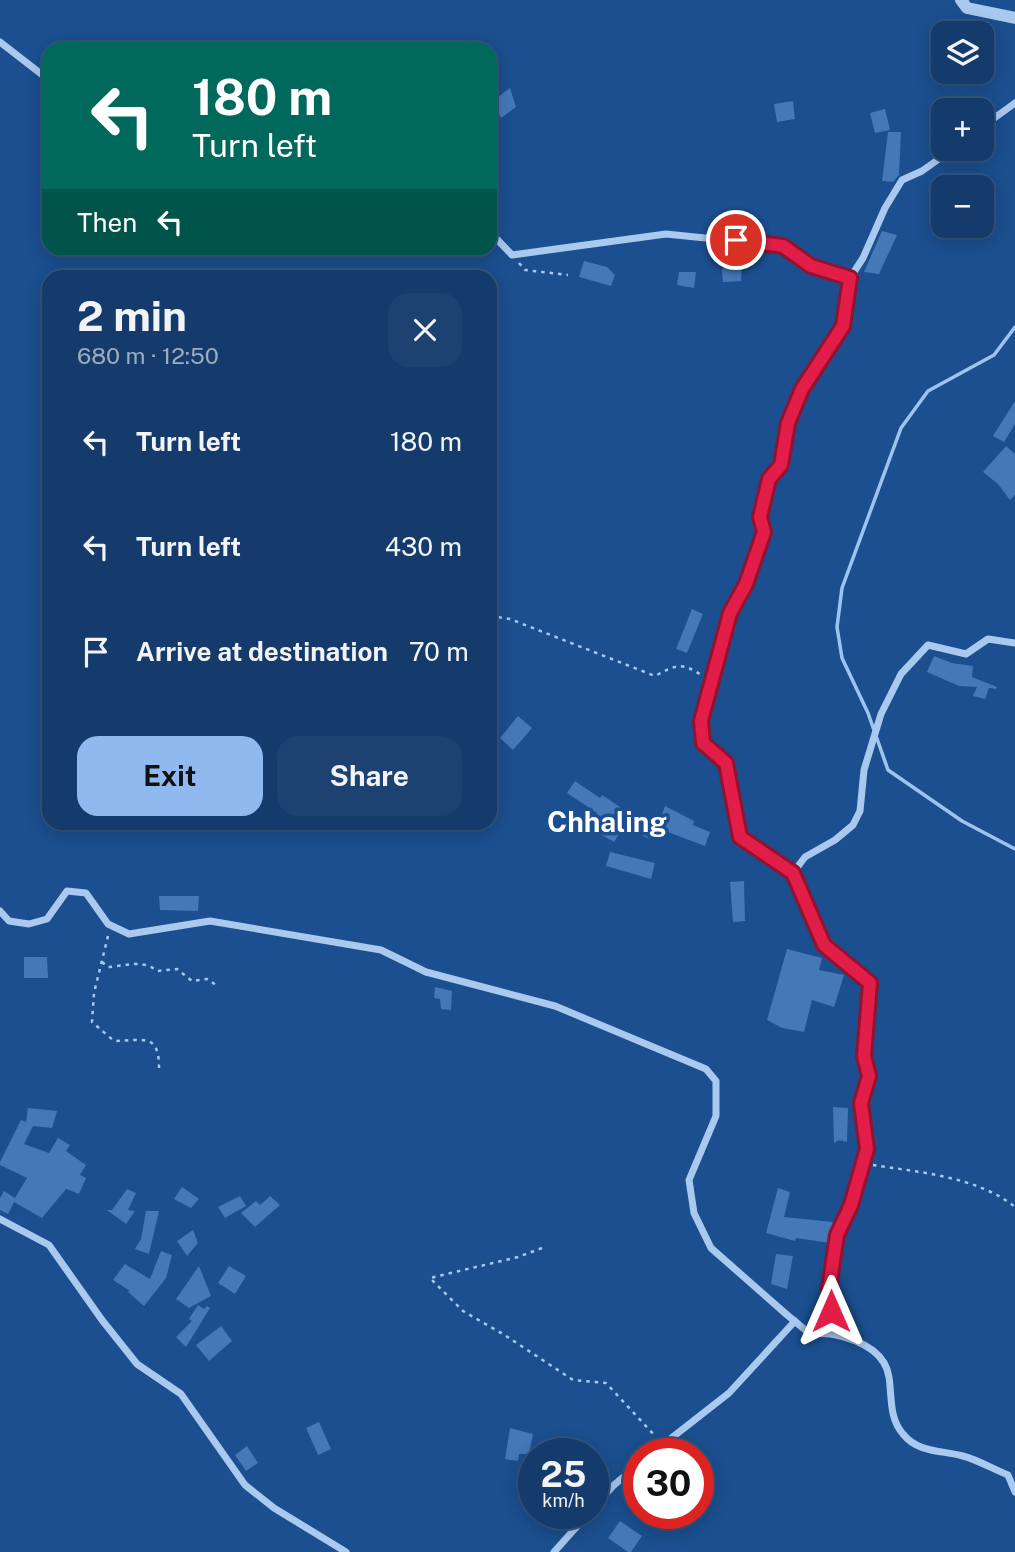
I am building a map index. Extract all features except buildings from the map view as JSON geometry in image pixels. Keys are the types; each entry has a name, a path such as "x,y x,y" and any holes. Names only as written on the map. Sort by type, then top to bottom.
{"street":[{"path":"961,0 967,8 1015,18"},
{"path":"0,43 42,75"},
{"path":"994,118 1015,103"},
{"path":"832,1334 829,1288 837,1235 851,1205 867,1149 861,1103 869,1076 864,1056 870,983 824,945 793,873 740,837 726,763 703,743 701,721 730,613 746,584 764,532 760,517 769,479 781,465 788,423 802,389 843,326 850,278 863,258 885,208 902,180 922,172 937,161"},
{"path":"497,239 512,255 666,234 783,246 811,266 850,278"},
{"path":"793,873 805,857 835,840 853,825 860,811 864,770 881,714 901,674 928,645 966,654 988,639 1015,643"},
{"path":"0,911 9,921 29,924 47,919 67,891 86,892 108,924 129,934 210,921 381,950 426,972 555,1006 706,1069 716,1081 716,1115 690,1180 694,1213 711,1248 809,1333 854,1339 878,1355 889,1374 892,1414 902,1434 919,1448 964,1456 1008,1475 1015,1492"},
{"path":"0,1219 49,1245 137,1364 181,1394 245,1485 274,1507 346,1552"},
{"path":"670,1438 729,1393 795,1321"},
{"path":"609,1490 623,1477"},
{"path":"554,1552 575,1529"}],"path":[{"path":"512,255 525,270 568,275"},
{"path":"497,617 510,618 655,676 677,665 689,667 712,681"},
{"path":"113,927 107,937 94,993 92,1022 114,1041 146,1040 154,1044 159,1051 159,1073"},
{"path":"102,961 108,967 125,963 152,966 157,971 177,970 192,981 207,979 219,987"},
{"path":"863,1163 971,1184 1004,1198 1015,1207"},
{"path":"542,1248 518,1257 430,1278 463,1311 573,1380 606,1383 658,1438"}],"waterway":[{"path":"1015,327 994,355 928,391 901,428 842,588 837,627 842,658 868,713 888,770 962,821 1015,849"}],"district":[{"name":"Chhaling","path":"607,822"}],"route":[{"path":"736,240 783,246 811,266 850,278 843,326 802,389 788,423 781,465 769,479 760,517 764,532 746,584 730,613 701,721 703,743 726,763 740,837 793,873 824,945 870,983 864,1056 869,1076 861,1103 867,1149 851,1205 837,1235 829,1288 831,1311"}]}
